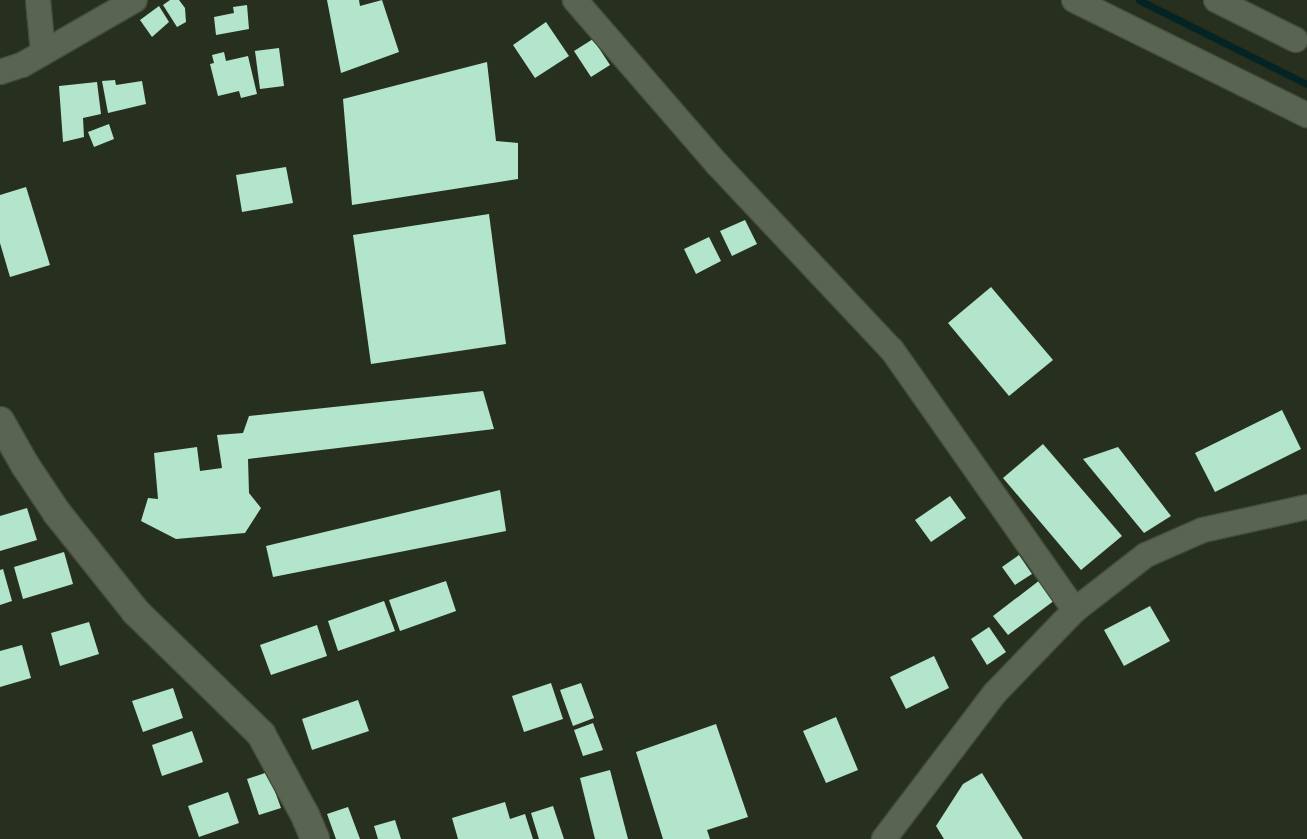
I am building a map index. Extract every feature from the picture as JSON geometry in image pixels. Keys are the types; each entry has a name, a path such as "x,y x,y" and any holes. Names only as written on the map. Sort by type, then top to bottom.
{"street":[{"path":"38,0 43,52"},
{"path":"0,72 22,65 135,0"},
{"path":"574,0 718,165 892,350 1075,610"},
{"path":"1074,0 1307,115"},
{"path":"1216,0 1296,40"},
{"path":"0,421 25,465 57,513 136,612 261,734 306,815 315,839"},
{"path":"895,834 995,693 1075,610 1146,554 1203,530 1307,507"}],"building":[{"path":"170,0 179,0 185,8 186,22 177,27 163,5"},
{"path":"327,0 359,0 360,6 382,0 399,52 341,73"},
{"path":"247,5 249,29 216,35 214,17 234,13 233,7"},
{"path":"159,6 169,22 152,37 140,20"},
{"path":"546,22 569,56 535,78 513,45"},
{"path":"593,39 610,65 591,77 574,51"},
{"path":"279,48 284,86 260,89 255,51"},
{"path":"224,52 226,61 248,56 257,94 241,98 239,91 218,96 210,64 214,63 212,55"},
{"path":"487,62 496,141 518,143 518,179 352,205 343,99"},
{"path":"115,80 116,85 142,81 146,104 108,113 102,81"},
{"path":"97,82 101,114 83,118 84,137 63,142 59,86"},
{"path":"109,124 114,139 94,147 88,132"},
{"path":"286,167 293,203 242,212 236,175"},
{"path":"26,187 50,265 10,277 0,243 0,195"},
{"path":"489,214 506,344 371,364 353,235"},
{"path":"745,220 757,244 732,256 720,231"},
{"path":"709,237 721,261 696,274 684,249"},
{"path":"991,287 1053,360 1009,396 948,323"},
{"path":"483,391 494,429 248,459 249,493 261,508 245,533 176,539 141,521 148,498 158,499 154,453 197,447 200,471 222,468 217,435 243,433 249,416"},
{"path":"1282,410 1301,449 1215,492 1195,453"},
{"path":"1043,444 1122,536 1081,570 1003,478"},
{"path":"1118,447 1171,516 1144,533 1083,459"},
{"path":"500,490 506,531 273,577 266,546"},
{"path":"950,496 966,518 931,542 915,520"},
{"path":"27,508 37,540 0,551 0,516"},
{"path":"64,552 73,584 23,599 14,567"},
{"path":"1019,555 1032,574 1015,585 1002,567"},
{"path":"3,569 12,601 0,605 0,570"},
{"path":"1040,580 1055,600 1008,635 993,616"},
{"path":"446,581 456,611 400,631 389,600"},
{"path":"384,601 395,631 338,651 328,621"},
{"path":"1150,606 1170,641 1124,666 1104,630"},
{"path":"89,622 99,654 60,666 51,633"},
{"path":"317,625 327,656 271,675 260,645"},
{"path":"989,627 1006,652 987,665 971,639"},
{"path":"22,645 31,678 0,687 0,651"},
{"path":"934,656 949,688 906,709 890,677"},
{"path":"551,683 563,719 524,732 512,696"},
{"path":"581,683 594,718 573,726 560,690"},
{"path":"173,688 183,718 143,732 132,701"},
{"path":"358,700 369,731 312,750 302,719"},
{"path":"836,717 858,770 826,783 803,731"},
{"path":"593,723 603,750 583,756 574,730"},
{"path":"716,724 748,817 707,830 710,839 663,839 636,752"},
{"path":"192,731 203,762 162,776 152,745"},
{"path":"610,770 628,839 595,839 580,778"},
{"path":"268,772 281,808 259,815 247,779"},
{"path":"982,773 1023,839 944,839 936,826 963,784"},
{"path":"228,792 239,823 199,837 188,806"},
{"path":"505,802 510,819 525,814 533,839 458,839 452,818"},
{"path":"553,806 564,839 539,839 531,813"},
{"path":"348,807 360,839 336,839 327,814"},
{"path":"395,820 401,839 378,839 374,826"}],"waterway":[{"path":"1139,0 1307,84"}]}
